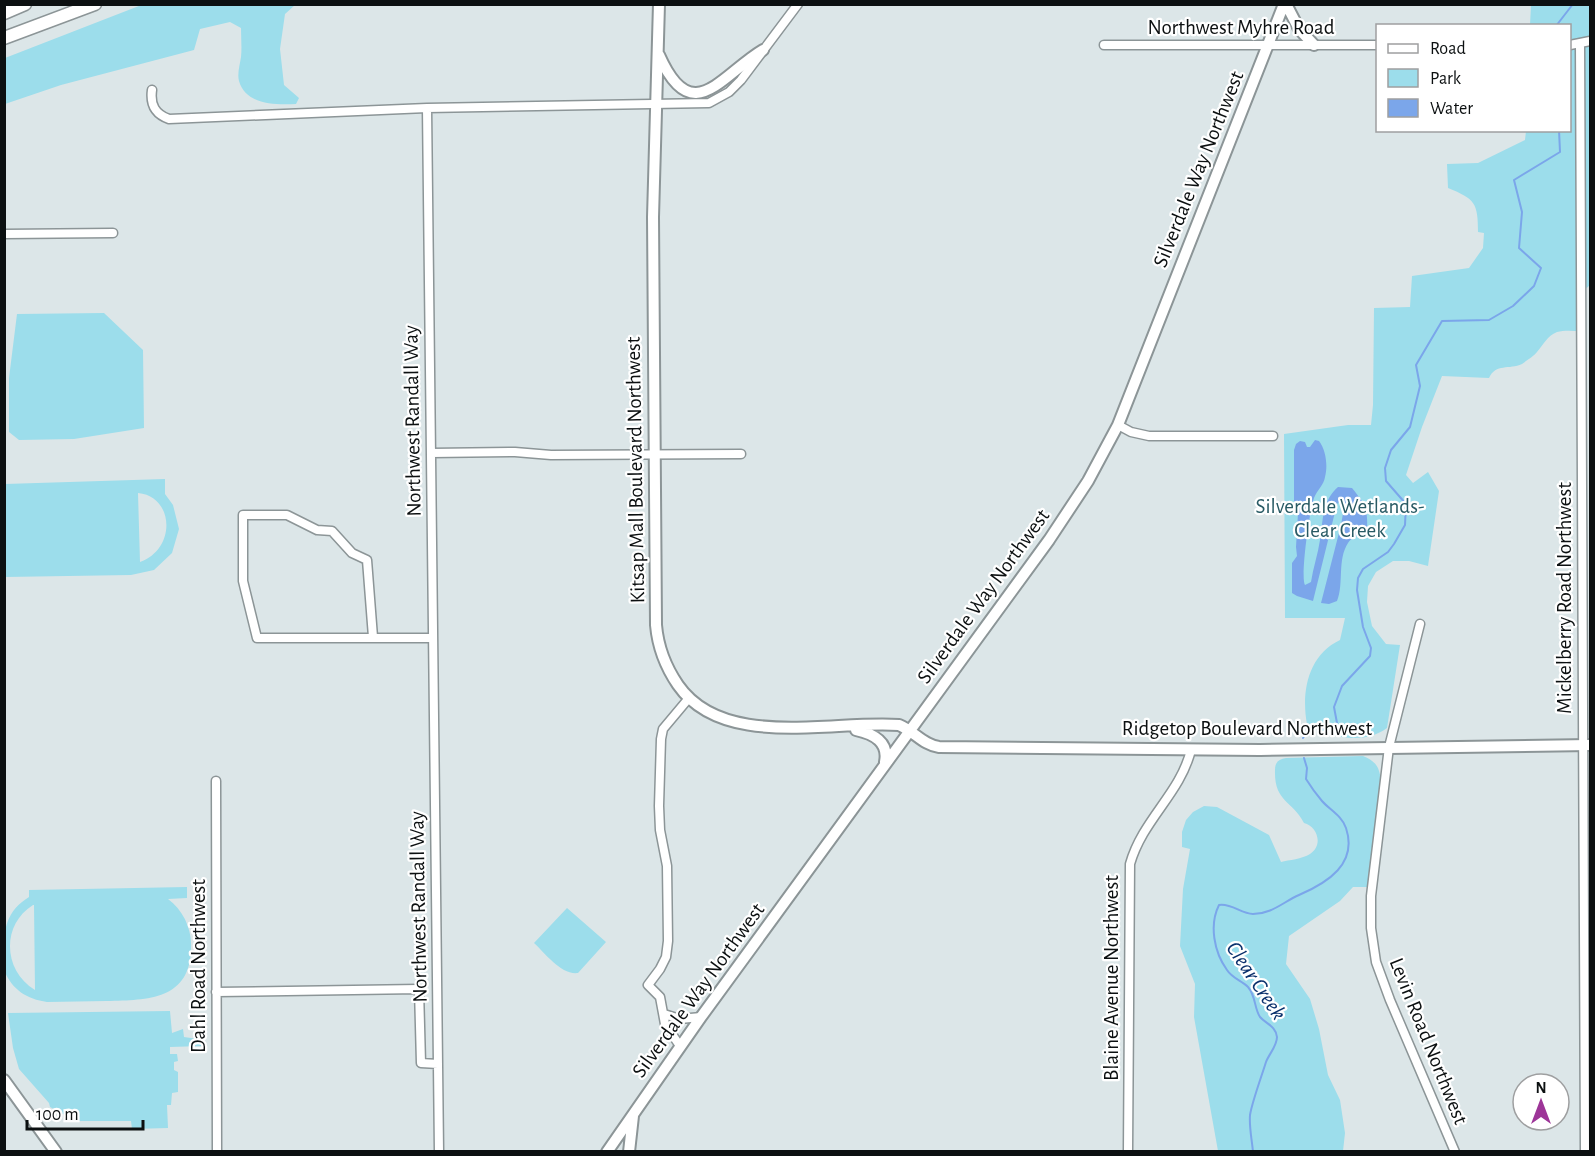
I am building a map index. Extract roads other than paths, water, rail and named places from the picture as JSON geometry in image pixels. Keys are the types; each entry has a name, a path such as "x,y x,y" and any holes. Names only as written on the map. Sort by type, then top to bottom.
{"highway":[{"path":"4,13 25,4"},
{"path":"4,38 95,4"}],"main road":[{"name":"Kitsap Mall Boulevard Northwest","path":"659,4 652,217 654,454 658,640 668,669 689,698 710,713 736,723 765,726 895,725 910,730"},
{"path":"1285,4 1299,29 1314,45"},
{"name":"Silverdale Way Northwest","path":"607,1152 701,1017 1049,540 1088,481 1118,425 1285,4"},
{"path":"657,51 672,81 678,87 694,93 712,89 763,50"},
{"path":"832,726 867,732 879,740 886,751 884,766"},
{"name":"Ridgetop Boulevard Northwest","path":"910,730 928,745 939,747 1191,750 1587,745"},
{"path":"4,1080 56,1152"},
{"path":"629,1152 633,1116"}],"street":[{"path":"152,90 153,108 160,116 169,119 427,108 655,103 698,105 717,99 741,80 798,4"},
{"path":"1571,45 1590,41"},
{"name":"Mickelberry Road Northwest","path":"1580,44 1587,745 1585,1152"},
{"name":"Northwest Myhre Road","path":"1104,45 1376,45"},
{"name":"Northwest Randall Way","path":"427,108 439,1152"},
{"path":"4,234 114,233"},
{"path":"1118,425 1136,434 1149,436 1273,436"},
{"path":"431,453 741,454"},
{"path":"374,637 367,561 352,553 332,531 317,530 287,515 243,515 243,581 257,638 433,638"},
{"name":"Levin Road Northwest","path":"1420,624 1389,747 1370,906 1376,963 1455,1152"},
{"path":"680,1047 665,1024 660,997 648,985 666,957 668,941 667,866 660,830 659,806 660,749 663,729 689,698"},
{"name":"Blaine Avenue Northwest","path":"1128,1152 1130,864 1142,833 1184,774 1191,750"},
{"name":"Dahl Road Northwest","path":"216,781 217,1152"},
{"path":"216,992 419,989 421,1063 438,1064"},
{"path":"664,1014 680,1019 701,1017"}],"water":[{"path":"1315,440 1319,441 1323,449 1326,468 1324,480 1314,498 1310,515 1305,557 1305,585 1311,582 1324,511 1333,492 1338,487 1352,488 1363,503 1367,516 1367,529 1349,541 1345,550 1337,601 1329,604 1321,603 1345,502 1340,501 1337,504 1313,601 1292,593 1292,563 1297,556 1298,513 1294,502 1294,450 1300,441 1310,447"}],"waterway":[{"name":"Clear Creek","path":"1558,24 1573,4"},
{"name":"Clear Creek","path":"1303,738 1312,726 1331,730 1337,723 1334,707 1342,686 1370,656 1371,648 1363,627 1357,590 1358,578 1363,569 1388,552 1405,525 1406,504 1386,481 1385,468 1391,450 1410,427 1420,386 1416,365 1442,321 1489,320 1513,306 1534,286 1541,268 1519,248 1522,212 1514,180 1560,152 1559,132"},
{"name":"Clear Creek","path":"1253,1152 1251,1110 1266,1062 1277,1037 1273,1028 1260,1017 1248,987 1232,975 1223,963 1214,938 1214,921 1219,905 1253,914 1272,910 1320,885 1344,862 1349,841 1346,828 1342,820 1322,801 1306,779 1307,768 1304,758"}],"park label":[{"name":"Silverdale Wetlands- Clear Creek","path":"1340,518"}]}
